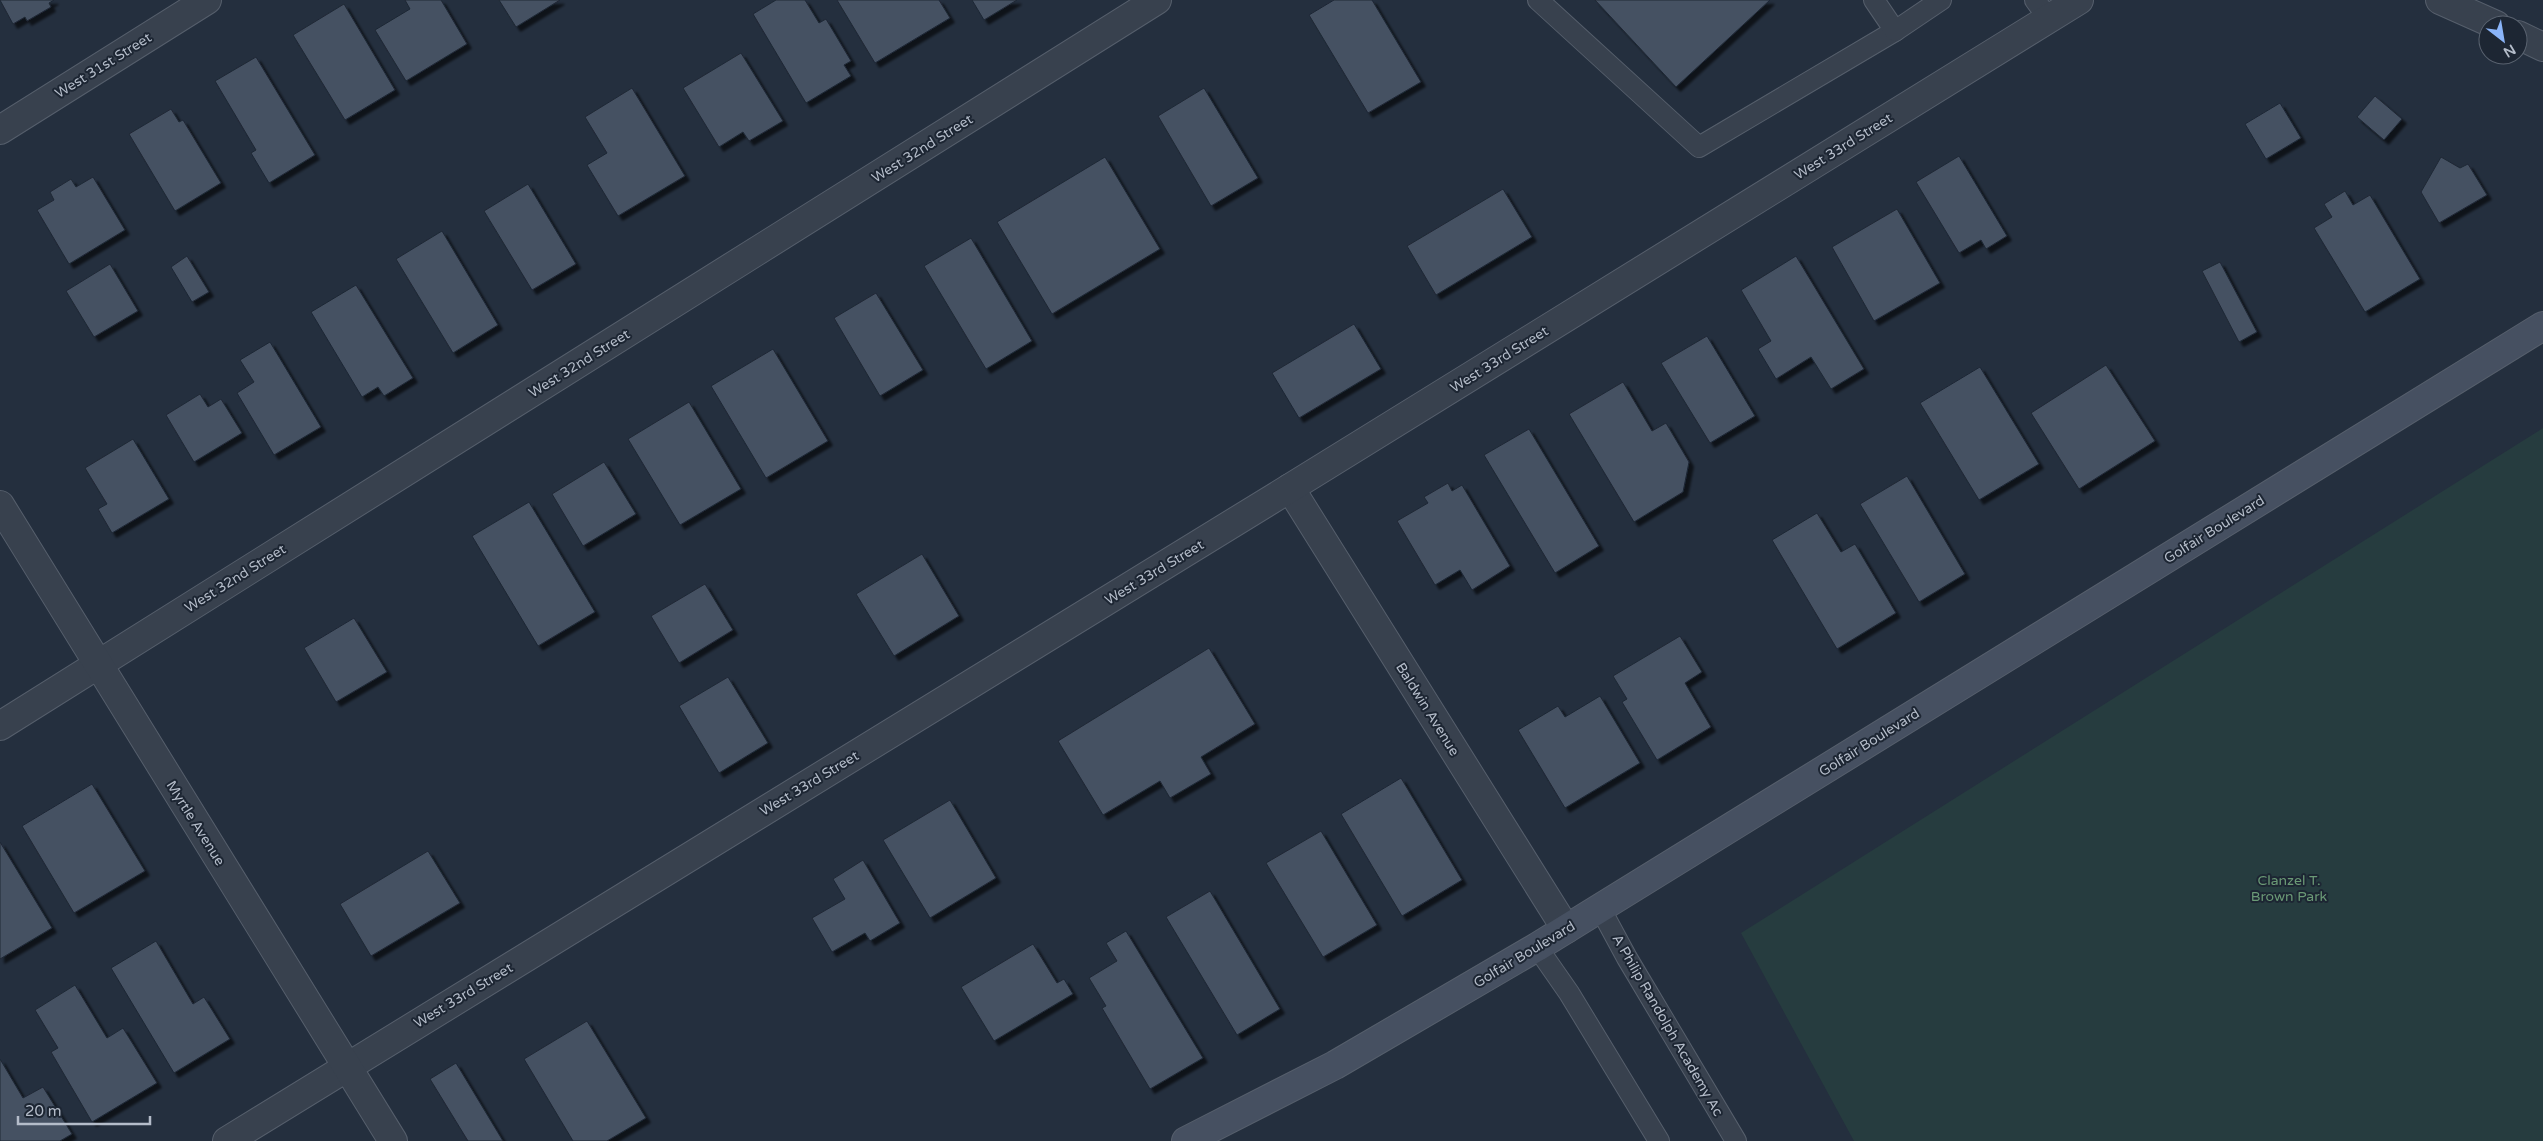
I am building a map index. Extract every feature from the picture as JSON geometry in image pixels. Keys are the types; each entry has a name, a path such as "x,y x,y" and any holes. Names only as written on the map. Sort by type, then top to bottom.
{"main road":[{"name":"Golfair Boulevard","path":"1186,1141 1335,1066 1537,947 2543,326"}],"street":[{"name":"West 31st Street","path":"0,130 207,0"},
{"name":"West 32nd Street","path":"0,726 1157,0"},
{"name":"West 33rd Street","path":"227,1141 1290,488 2042,9 2079,0"},
{"path":"2440,0 2478,17"},
{"path":"2528,40 2543,47"},
{"name":"Baldwin Avenue","path":"1290,488 1566,929"},
{"name":"Myrtle Avenue","path":"0,505 393,1141"}],"lane":[{"path":"1538,0 1699,147 1895,31 1941,0"},
{"path":"1874,0 1895,31"},
{"name":"A Philip Randolph Academy Ac","path":"1600,908 1627,958 1736,1141"},
{"path":"1537,947 1569,993 1659,1141"}],"green space":[{"name":"Clanzel T. Brown Park","path":"2543,428 2543,1141 1854,1141 1741,933"}],"building":[{"path":"0,0 54,0 49,3 51,7 27,21 25,17 13,24"},
{"path":"405,0 441,0 467,44 406,81 375,30 410,9"},
{"path":"499,0 560,0 516,27"},
{"path":"776,0 805,0 819,23 826,19 851,61 844,65 851,76 806,103 753,14"},
{"path":"837,0 939,0 950,18 875,63"},
{"path":"972,0 1017,0 984,20"},
{"path":"1334,0 1372,0 1421,82 1368,113 1309,15"},
{"path":"1595,0 1770,0 1676,87"},
{"path":"344,4 395,90 345,120 293,35"},
{"path":"741,53 783,121 749,141 743,132 719,147 683,88"},
{"path":"256,57 315,155 269,183 251,153 256,150 215,81"},
{"path":"632,88 685,176 618,216 587,165 607,153 585,117"},
{"path":"1204,88 1258,178 1211,206 1158,116"},
{"path":"2375,96 2402,119 2384,140 2357,117"},
{"path":"2280,103 2301,138 2266,159 2245,124"},
{"path":"171,109 179,122 183,120 221,183 175,211 129,134"},
{"path":"1959,156 2007,236 1986,249 1981,240 1959,253 1916,182"},
{"path":"1105,157 1160,249 1052,314 997,222"},
{"path":"2441,157 2460,168 2468,164 2487,195 2439,223 2421,192"},
{"path":"93,177 125,230 69,264 37,210 54,200 50,192 71,179 76,187"},
{"path":"528,184 576,264 532,290 484,211"},
{"path":"1503,189 1532,237 1436,295 1407,246"},
{"path":"2345,191 2353,205 2370,195 2420,279 2365,312 2314,228 2332,217 2324,204"},
{"path":"1897,209 1940,283 1874,321 1832,247"},
{"path":"442,231 498,325 453,353 396,259"},
{"path":"971,238 1032,341 986,369 924,266"},
{"path":"187,256 209,292 192,302 171,267"},
{"path":"1796,256 1864,369 1831,389 1811,357 1776,379 1758,349 1771,341 1741,290"},
{"path":"2220,262 2257,332 2239,342 2202,271"},
{"path":"110,264 138,311 94,337 66,291"},
{"path":"356,285 413,378 384,396 378,387 362,397 311,312"},
{"path":"876,293 923,370 880,396 834,318"},
{"path":"1354,324 1381,369 1299,418 1272,373"},
{"path":"1707,336 1755,416 1710,443 1661,363"},
{"path":"270,342 321,427 274,455 237,393 254,382 240,360"},
{"path":"773,349 828,441 766,478 711,386"},
{"path":"2106,365 2155,441 2079,489 2031,413"},
{"path":"1980,367 2039,464 1979,500 1920,403"},
{"path":"1623,382 1652,431 1666,423 1689,462 1683,492 1634,522 1569,414"},
{"path":"200,394 208,407 221,399 242,433 194,462 166,415"},
{"path":"689,402 741,489 680,525 628,439"},
{"path":"1529,429 1599,546 1555,573 1484,455"},
{"path":"133,439 169,499 112,533 98,509 107,504 85,468"},
{"path":"604,462 636,514 583,546 552,494"},
{"path":"1907,476 1965,574 1919,602 1860,504"},
{"path":"1448,483 1452,491 1462,485 1510,566 1472,590 1460,570 1435,585 1397,521 1428,503 1424,497"},
{"path":"529,502 595,612 538,646 472,536"},
{"path":"1817,513 1841,552 1855,544 1896,613 1837,649 1772,540"},
{"path":"922,554 959,616 894,656 856,594"},
{"path":"705,584 733,630 679,663 651,616"},
{"path":"354,618 387,672 336,702 304,648"},
{"path":"1680,636 1702,672 1685,683 1711,727 1657,760 1622,702 1627,699 1613,676"},
{"path":"1209,648 1255,724 1201,757 1211,774 1170,798 1160,781 1103,815 1058,741"},
{"path":"728,677 768,743 719,773 679,706"},
{"path":"1600,696 1640,763 1565,808 1518,730 1558,706 1565,717"},
{"path":"1401,778 1462,880 1402,916 1341,814"},
{"path":"92,784 145,871 74,913 22,826"},
{"path":"950,800 996,878 930,918 883,840"},
{"path":"1321,831 1377,925 1323,957 1266,863"},
{"path":"0,842 52,928 0,959"},
{"path":"428,851 460,903 371,956 340,904"},
{"path":"863,860 900,923 870,941 865,933 832,952 812,918 845,899 833,879"},
{"path":"1210,891 1280,1009 1237,1035 1166,917"},
{"path":"1126,931 1203,1058 1150,1089 1102,1008 1106,1006 1089,978 1117,961 1106,943"},
{"path":"156,941 193,1004 204,997 230,1039 174,1073 111,968"},
{"path":"1033,944 1057,983 1064,979 1073,994 994,1041 961,987"},
{"path":"75,985 107,1038 123,1028 157,1083 92,1122 51,1052 58,1048 35,1010"},
{"path":"587,1021 646,1118 607,1141 573,1141 524,1059"},
{"path":"0,1059 23,1098 43,1087 72,1134 60,1141 0,1141"},
{"path":"456,1063 503,1141 468,1141 430,1079"}]}
